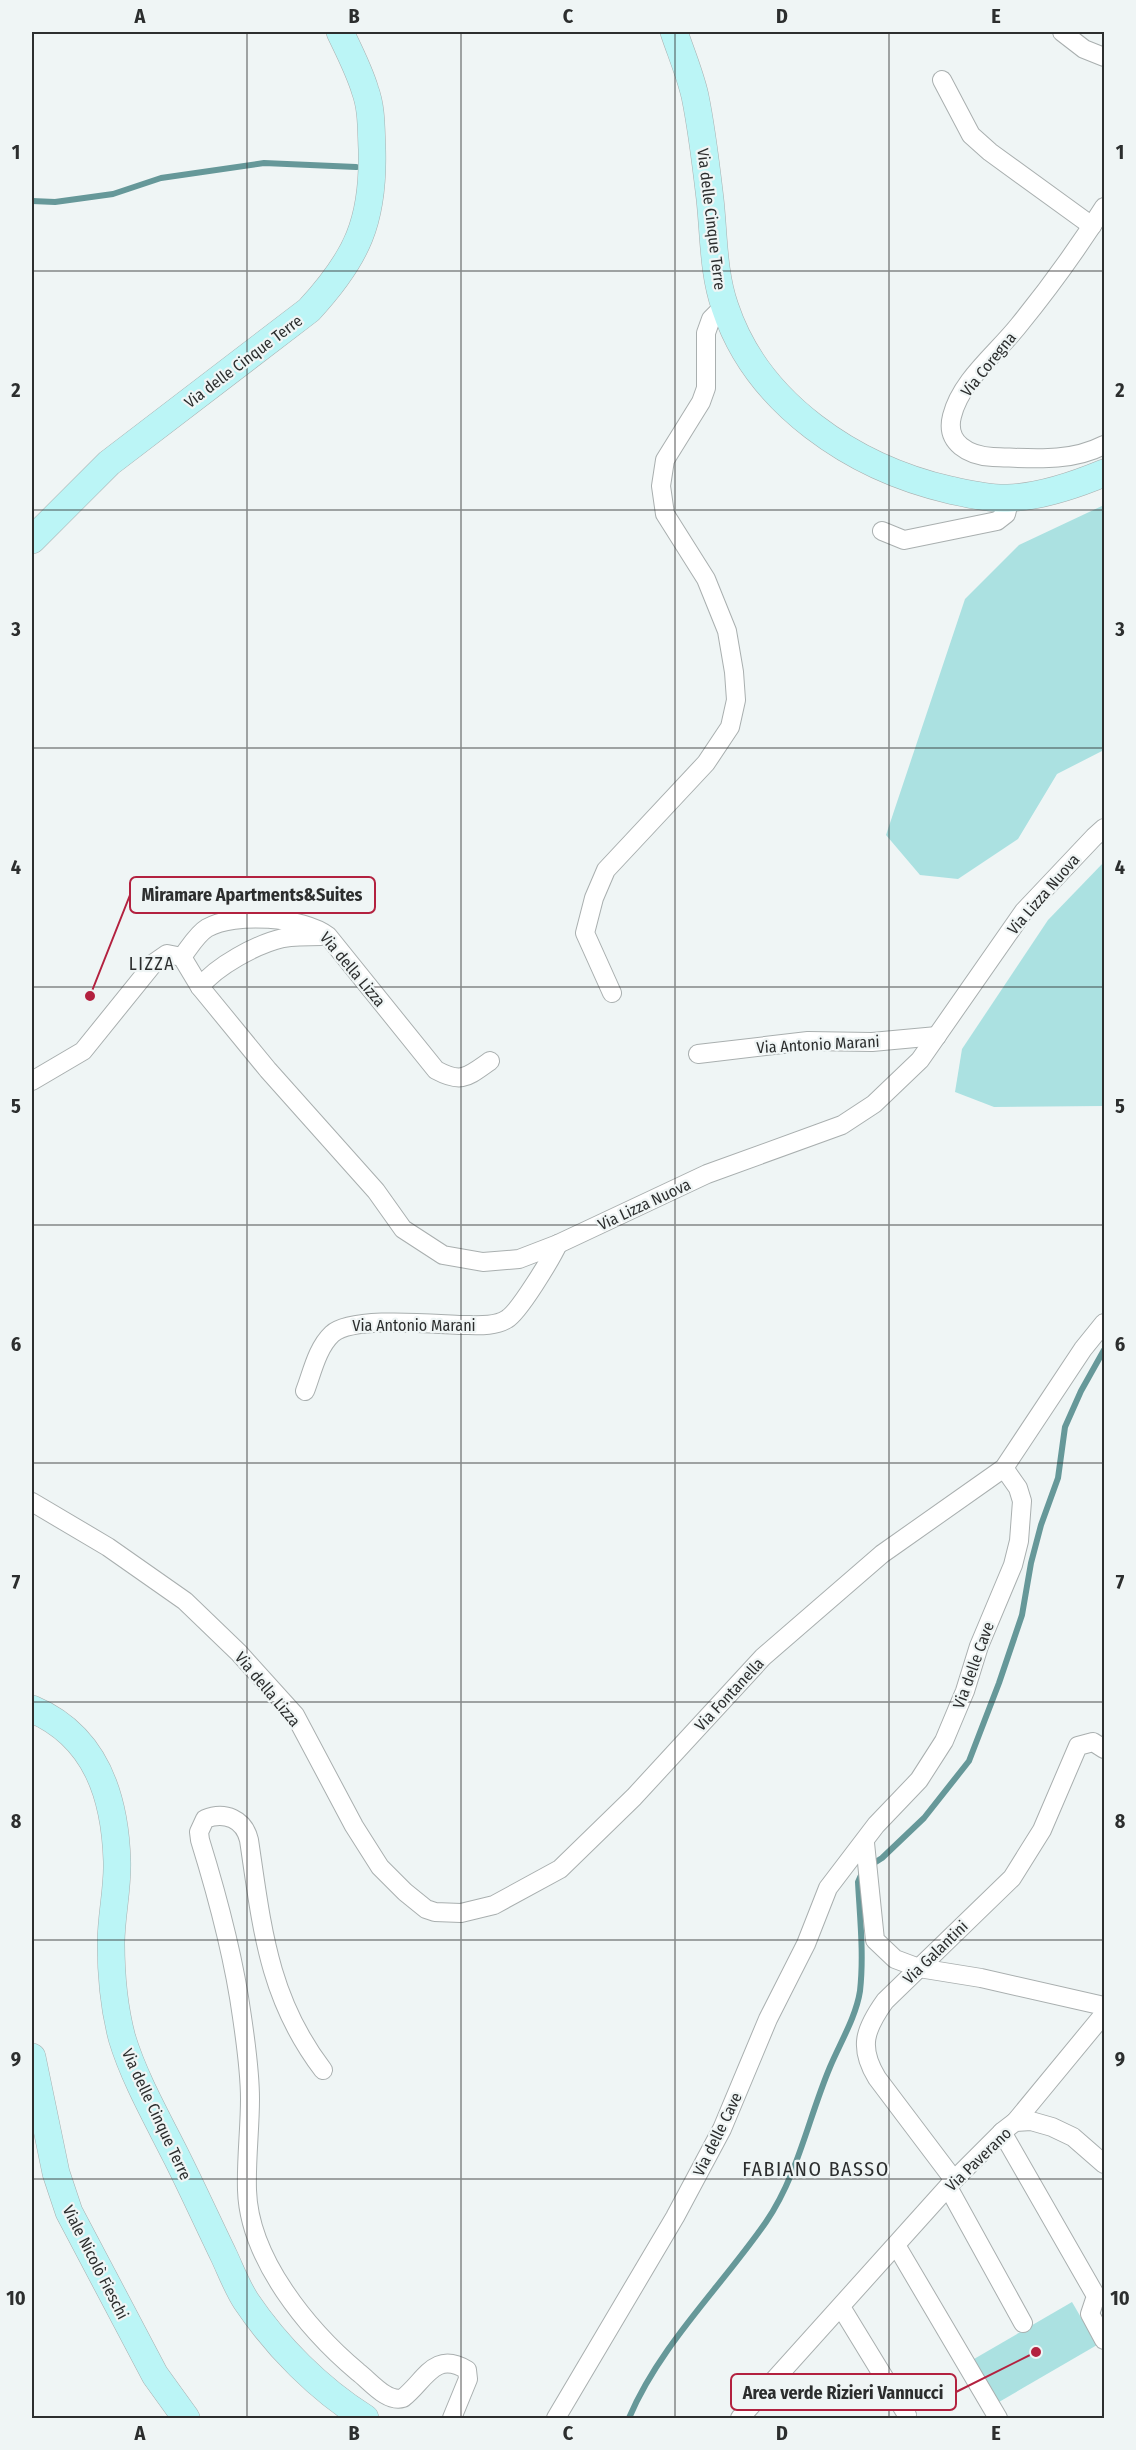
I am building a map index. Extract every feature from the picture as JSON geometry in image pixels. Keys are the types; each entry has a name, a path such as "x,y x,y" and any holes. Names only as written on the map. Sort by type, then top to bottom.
{"main road":[{"name":"Via delle Cinque Terre","path":"32,540 109,463 309,310 335,282 352,256 365,223 370,195 371,111 366,91 340,32"},
{"name":"Via delle Cinque Terre","path":"674,32 695,96 717,271 724,306 740,345 789,408 828,438 889,471 922,484 992,498 1010,498 1078,484 1104,473"},
{"name":"Via delle Cinque Terre","path":"32,1709 45,1714 85,1748 98,1768 106,1790 114,1821 117,1863 111,1943 115,1997 122,2038 143,2088 245,2300 290,2357 345,2406 365,2418"},
{"name":"Viale Nicolò Fieschi","path":"32,2057 56,2173 69,2212 155,2375 186,2418"}],"street":[{"path":"1062,32 1084,49 1104,57"},
{"path":"942,80 970,135 1092,226"},
{"name":"Via Coregna","path":"1104,207 1053,282 1017,328 970,380 954,408 951,429 959,447 967,453 985,457 1065,458 1104,446"},
{"path":"612,993 585,933 594,898 606,870 706,763 730,727 736,700 727,631 706,579 665,514 661,486 665,460 701,402 706,387 706,333 711,319 724,306"},
{"path":"882,531 904,540 997,521 1006,514 1010,498"},
{"name":"Via Lizza Nuova","path":"182,957 200,987 268,1070 376,1191 403,1229 443,1255 483,1262 519,1259 558,1245 707,1174 842,1125 874,1104 921,1060 1024,911 1104,828"},
{"name":"Via della Lizza","path":"182,957 206,929 228,921 256,918 318,928 328,936 435,1071 457,1079 467,1077 490,1061"},
{"path":"200,987 210,974 255,949 280,939 298,936 328,936"},
{"path":"32,1081 83,1051 154,963 167,954 182,957"},
{"name":"Via Antonio Marani","path":"698,1053 808,1041 872,1042 937,1036"},
{"name":"Via Antonio Marani","path":"304,1391 318,1356 331,1335 345,1325 411,1323 487,1325 507,1319 547,1266 558,1245"},
{"path":"1004,1468 1083,1349 1104,1323"},
{"name":"Via delle Cave","path":"556,2418 675,2217 722,2128 768,2019 806,1944 828,1888 865,1848 876,1826 919,1780 944,1741 965,1691 979,1646 1013,1565 1019,1541 1022,1501 1018,1488 1004,1468"},
{"name":"Via Fontanella","path":"455,1914 494,1905 560,1869 634,1797 763,1657 882,1554 1004,1468"},
{"name":"Via della Lizza","path":"32,1502 108,1547 185,1601 239,1653 295,1715 354,1826 380,1867 426,1909 455,1914"},
{"name":"Via Galantini","path":"1023,2323 951,2184 868,2063 865,2042 869,2023 885,2001 1012,1878 1042,1830 1078,1746 1093,1742 1104,1749"},
{"path":"323,2070 303,2043 281,1996 264,1943 248,1833 237,1821 229,1817 214,1815 205,1819 199,1832 200,1840 243,2017 250,2097 246,2192 252,2225 264,2256 281,2286 341,2358 391,2398 403,2398 429,2370 440,2364 449,2363 467,2370 468,2379 452,2418"},
{"path":"865,1848 875,1940 895,1959 919,1968 981,1978 1104,2006"},
{"path":"1104,2014 1009,2127 1096,2296 1089,2314 1104,2340"},
{"name":"Via Paverano","path":"740,2418 951,2184 1009,2127 1031,2121 1052,2127 1073,2137 1104,2164"},
{"path":"896,2245 998,2418"},
{"path":"841,2307 908,2415"}],"shaded area":[{"path":"1104,505 1104,750 1057,774 1018,839 958,879 920,875 886,835 965,599 1019,545"},
{"path":"1104,862 1104,1106 994,1107 955,1092 962,1049 1048,920"},
{"path":"1072,2302 1097,2345 999,2402 974,2359"}],"waterway":[{"path":"32,201 55,202 113,194 161,178 264,163 356,167"},
{"path":"871,1865 882,1858 924,1818 969,1761 1022,1615 1031,1563 1041,1525 1058,1478 1065,1427 1081,1391 1104,1350"},
{"path":"629,2418 642,2391 674,2341 766,2222 795,2166 822,2087 858,2001 862,1964 858,1882 862,1873"}],"place":[{"name":"Miramare Apartments&Suites","path":"90,996"},
{"name":"Area verde Rizieri Vannucci","path":"1036,2352"}],"district":[{"name":"LIZZA","path":"152,964"},
{"name":"FABIANO BASSO","path":"816,2169"}]}
